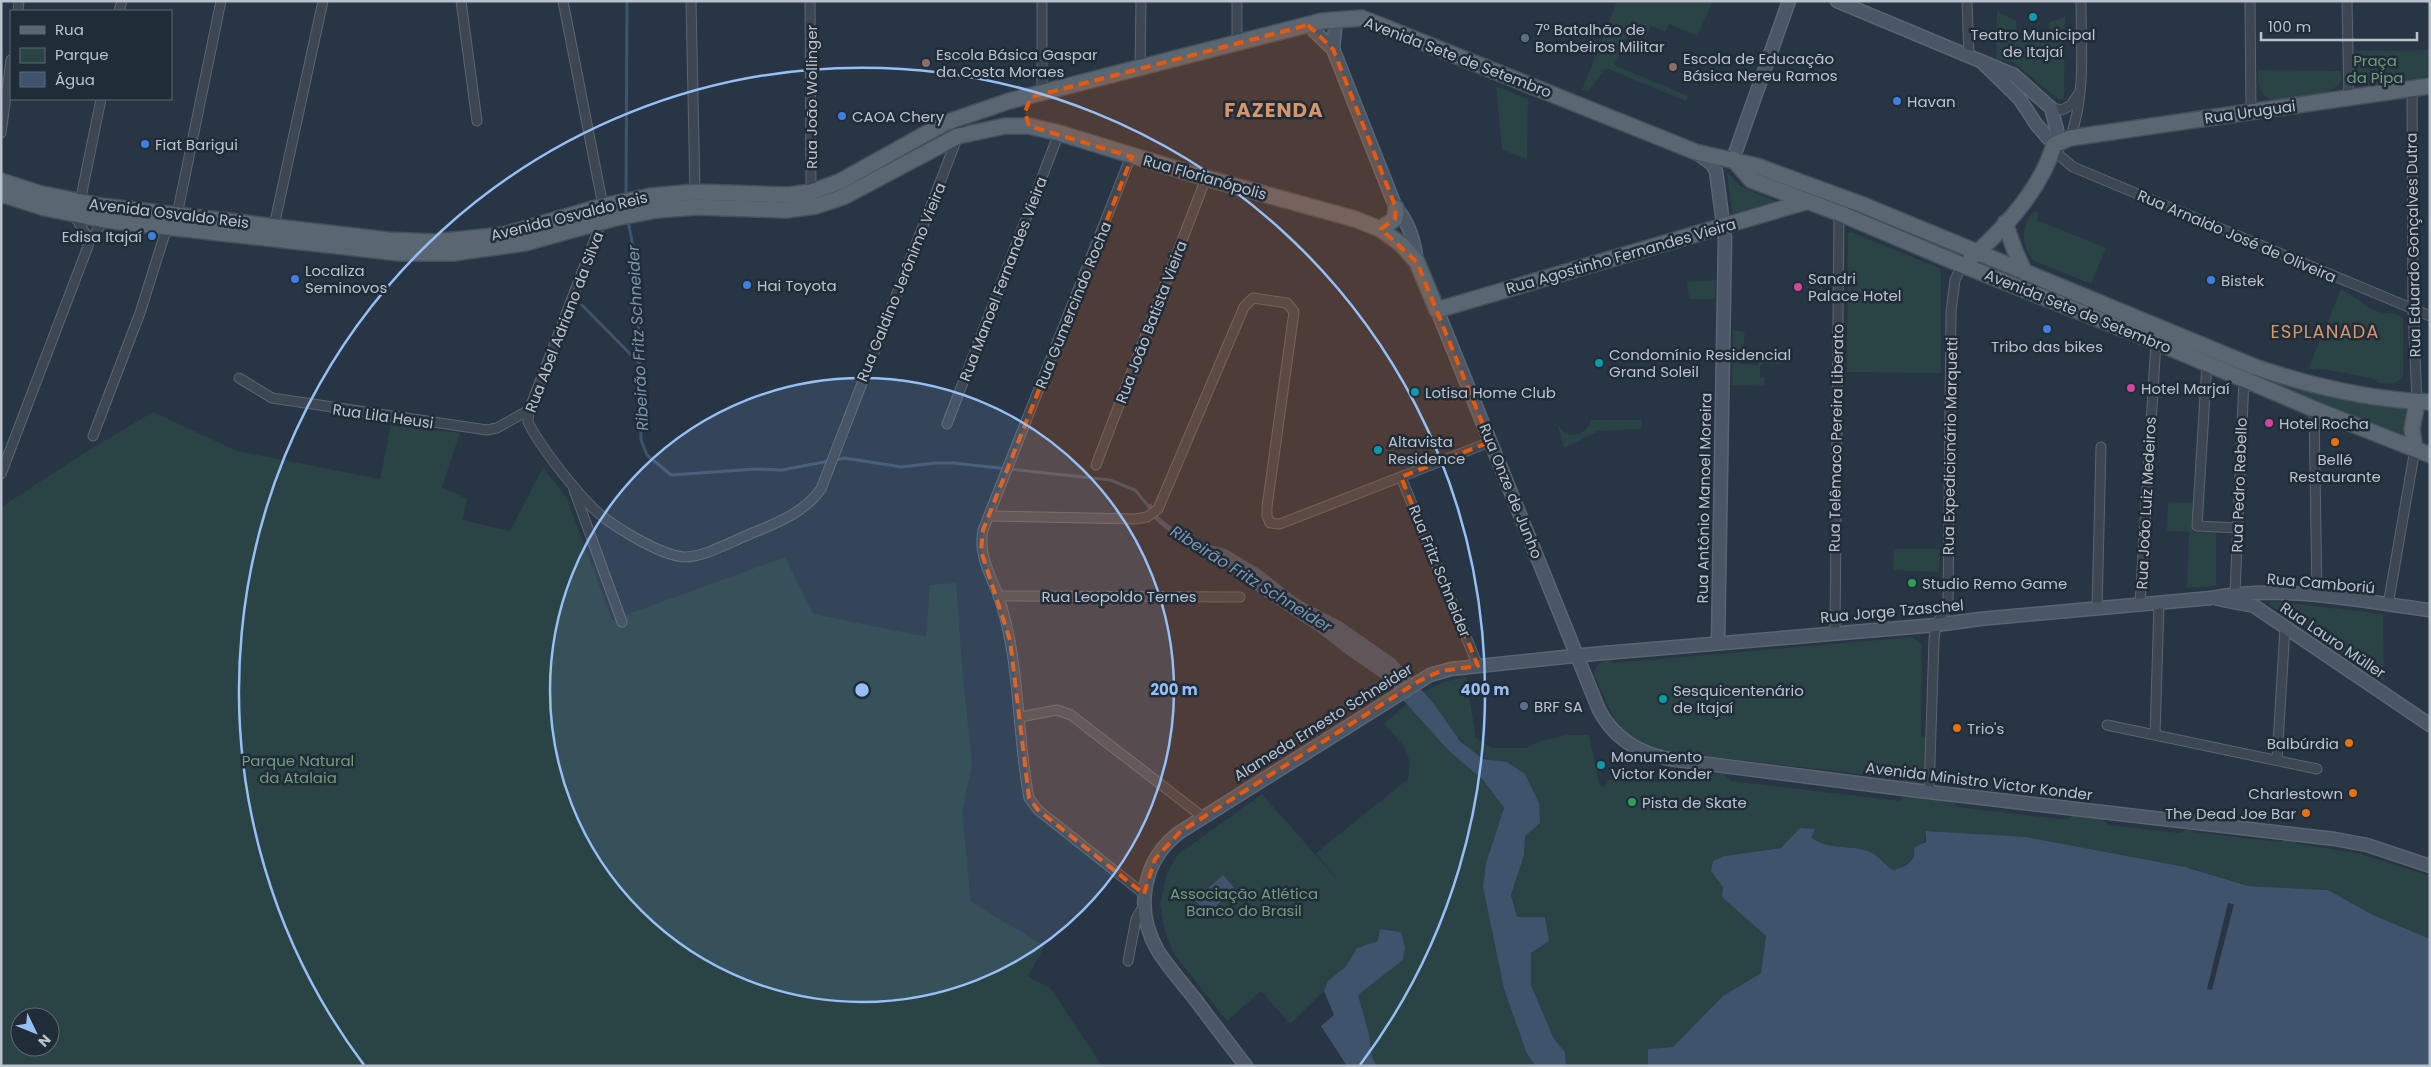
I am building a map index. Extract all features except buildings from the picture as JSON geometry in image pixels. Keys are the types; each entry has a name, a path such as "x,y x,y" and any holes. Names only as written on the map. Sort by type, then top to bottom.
{"main road":[{"path":"1733,159 1790,1"},
{"path":"1837,1 1983,63 2000,68 2014,75 2038,94 2051,108 2058,136 2041,177 2005,223 1962,266"},
{"name":"Avenida Sete de Setembro","path":"1036,96 1308,25 1336,19 1370,20 1696,152 1733,159 1863,205 2025,273 2290,379 2332,390 2424,402"},
{"name":"Rua Onze de Junho","path":"1333,49 1336,19"},
{"name":"Rua Onze de Junho","path":"1308,25 1333,49 1396,208 1404,217 1414,239 1417,262 1578,656"},
{"path":"1983,63 2019,98 2036,124 2054,145"},
{"name":"Rua Uruguai","path":"2054,145 2070,138 2430,86"},
{"name":"Avenida Osvaldo Reis","path":"1,194 77,209 177,215 387,240 434,242 503,235 695,192 789,194 811,192 839,182 927,131 1009,102 1036,96"},
{"path":"1030,126 1025,119 1025,112 1036,96"},
{"name":"Avenida Osvaldo Reis","path":"638,206 786,210 816,206 843,197 958,136 1005,126 1030,126"},
{"name":"Rua Florianópolis","path":"1030,126 1059,133 1206,178 1355,219 1380,229 1401,244 1417,262"},
{"name":"Rua Antônio Manoel Moreira","path":"1696,152 1712,164 1716,171 1724,227 1718,643"},
{"name":"Avenida Sete de Setembro","path":"1733,159 1750,180 1805,202 1839,212 1962,266 2156,342 2314,409 2430,455"},
{"name":"Avenida Osvaldo Reis","path":"1,182 104,220 366,250 428,254 477,251 525,243 608,213"},
{"name":"Rua Agostinho Fernandes Vieira","path":"1437,310 1805,202"},
{"path":"1380,229 1395,219 1396,208"},
{"path":"2005,223 2025,273"},
{"path":"2415,449 2412,429 2424,402"},
{"name":"Rua Camboriú","path":"2210,598 2235,593 2317,595 2430,610"},
{"name":"Rua Jorge Tzaschel","path":"1578,656 1834,632 1936,625 1980,618 2210,598"},
{"name":"Rua Lauro Müller","path":"2210,598 2254,606 2430,725"},
{"name":"Alameda Ernesto Schneider","path":"1144,899 1149,871 1163,847 1170,840 1203,817 1419,681 1441,671 1578,656"},
{"name":"Avenida Ministro Victor Konder","path":"1578,656 1605,721 1618,736 1642,752 1669,759 1929,792 2336,839 2367,845 2430,866"},
{"path":"1144,899 1148,926 1158,950 1246,1066"}],"street":[{"path":"177,215 221,1"},
{"path":"274,226 323,1"},
{"path":"461,1 477,120"},
{"path":"563,1 608,213"},
{"path":"691,1 695,192"},
{"name":"Rua João Wollinger","path":"810,1 811,192"},
{"path":"1036,96 1042,1"},
{"path":"1140,68 1141,1"},
{"path":"1237,43 1238,1"},
{"path":"1968,1 1969,57"},
{"path":"2070,138 2078,115 2080,91 2080,1"},
{"path":"2250,1 2251,112"},
{"path":"2347,1 2348,98"},
{"path":"1,133 10,67"},
{"name":"Rua Eduardo Gonçalves Dutra","path":"2412,89 2413,309 2424,402"},
{"path":"2051,108 2062,110 2071,104 2080,91"},
{"path":"90,241 77,209 101,100"},
{"name":"Rua Galdino Jerônimo Vieira","path":"828,468 964,118"},
{"name":"Rua Manoel Fernandes Vieira","path":"947,424 1059,133"},
{"name":"Rua Arnaldo José de Oliveira","path":"2054,145 2063,160 2073,168 2430,316"},
{"name":"Rua Gumercindo Rocha","path":"1131,156 983,530 981,551 998,596 1010,640 1028,792 1032,805 1144,899"},
{"name":"Rua João Batista Vieira","path":"1096,465 1206,178"},
{"name":"Rua Telêmaco Pereira Liberato","path":"1834,632 1839,212"},
{"name":"Rua Abel Adriano da Silva","path":"608,213 527,418 530,426 590,505 637,539 672,555 686,557 741,538 800,511 812,501 821,489 828,468"},
{"path":"1,474 90,241 104,220"},
{"path":"93,436 140,313 167,227"},
{"name":"Rua Expedicionário Marquetti","path":"1936,625 1948,606 1952,311 1956,280 1962,266"},
{"path":"989,516 1148,517 1158,509 1249,300 1252,298 1287,303 1294,312 1267,507 1267,516 1270,523 1280,524 1490,442"},
{"name":"Rua João Luiz Medeiros","path":"2140,604 2156,342"},
{"path":"2207,363 2196,526 2237,528"},
{"name":"Rua Lila Heusi","path":"239,378 272,398 487,430 497,428 529,410"},
{"name":"Rua Pedro Rebello","path":"2235,593 2244,378"},
{"path":"2314,409 2317,595"},
{"path":"2097,609 2102,447"},
{"path":"2388,605 2415,449"},
{"name":"Rua Fritz Schneider","path":"1401,477 1478,666"},
{"path":"572,483 622,622"},
{"name":"Rua Leopoldo Ternes","path":"998,596 1240,597"},
{"path":"2155,735 2159,603"},
{"path":"1929,792 1936,625"},
{"path":"2277,760 2285,627"},
{"path":"1020,717 1058,710 1071,715 1203,817"},
{"path":"2107,725 2317,768"},
{"path":"1128,961 1136,919 1144,899"}],"highlighted area":[{"path":"1308,25 1333,49 1396,208 1395,219 1381,229 1417,262 1490,442 1401,477 1478,666 1441,671 1419,681 1180,832 1155,859 1144,894 1038,810 1029,798 1010,640 981,551 983,530 1132,157 1029,126 1025,112 1031,97"}],"green space":[{"path":"1617,1 1713,1 1697,36 1669,24 1665,32 1651,26 1646,37 1629,30 1614,65 1688,96 1686,101 1606,68 1587,92 1582,90"},
{"path":"1997,11 2016,21 2017,39 2049,39 2049,22 2065,17 2064,99 2059,100 2013,62 1996,59"},
{"name":"Praça da Pipa","path":"2430,50 2430,74 2418,80 2373,86 2363,83 2356,74 2355,51"},
{"path":"2258,70 2340,71 2342,79 2337,86 2329,91 2306,97 2277,101 2263,94 2259,86"},
{"path":"1496,86 1528,99 1527,159 1502,150"},
{"path":"1727,172 1740,186 1775,201 1732,214"},
{"path":"2034,211 2039,213 2037,220 2106,248 2091,284 2034,261 2029,255 2024,242 2024,236 2027,223"},
{"path":"1851,232 1939,268 1941,275 1941,373 1847,372 1848,233"},
{"path":"1716,280 1715,299 1689,299 1687,282"},
{"path":"2341,289 2372,309 2396,314 2403,318 2403,375 2401,379 2393,384 2379,383 2375,379 2323,369 2308,369"},
{"path":"1733,330 1745,332 1741,364 1759,365 1759,360 1776,360 1776,348 1782,348 1782,364 1764,363 1760,366 1760,378 1765,378 1764,386 1732,385"},
{"path":"2194,349 2299,389 2355,403 2402,407 2406,411 2403,435 2193,351"},
{"name":"Parque Natural da Atalaia","path":"153,412 237,451 380,479 391,425 460,433 442,487 467,499 463,520 510,531 543,467 567,499 612,620 785,557 813,614 926,637 930,585 956,583 963,680 972,763 962,814 971,902 1045,946 1028,976 1051,989 1102,1066 1,1066 1,507 84,453"},
{"path":"1591,420 1642,420 1641,429 1598,431 1564,448 1557,423 1565,433 1575,435 1585,430"},
{"path":"2168,502 2194,503 2193,532 2216,533 2216,586 2187,588 2189,532 2167,531"},
{"path":"1894,549 1940,549 1939,572 1893,570"},
{"path":"2270,601 2383,614 2384,681 2269,604"},
{"path":"1912,637 1922,644 1921,736 1925,737 1925,776 1922,781 1915,784 1906,783 1903,779 1679,753 1676,756 1657,751 1643,745 1622,729 1614,718 1594,674 1599,664 1610,660 1613,663"},
{"path":"1466,677 1476,738 1492,748 1527,748 1537,742 1566,735 1589,735 1600,786 1605,787 1608,781 1615,778 1660,782 1666,768 1674,768 1678,772 1724,774 1731,781 1900,801 1905,795 1950,800 1958,807 2067,820 2072,814 2102,818 2108,825 2179,833 2190,828 2193,832 2281,842 2284,839 2298,844 2357,853 2430,876 2430,939 2373,915 2328,890 2248,886 2193,869 2026,838 1927,831 1923,844 1916,855 1900,868 1893,870 1868,851 1823,844 1811,837 1815,829 1801,828 1781,848 1725,856 1713,861 1711,871 1723,887 1723,897 1766,936 1761,973 1723,996 1673,1047 1648,1049 1648,1066 1566,1066 1565,1052 1554,1039 1531,985 1531,953 1546,918 1517,917 1511,895 1524,855 1525,836 1508,762 1493,760 1480,755 1458,738 1424,692 1443,682"},
{"name":"Associação Atlética Banco do Brasil","path":"1407,704 1448,750 1484,781 1504,808 1486,863 1483,887 1504,989 1527,1054 1536,1066 1377,1066 1372,1057 1369,1034 1358,995 1403,960 1401,932 1380,929 1379,941 1357,948 1346,966 1328,981 1324,991 1290,1024 1261,991 1227,1021 1174,954 1165,932 1160,904 1167,873 1178,854 1262,794 1343,886 1316,853 1408,779 1409,762 1407,754 1400,742 1383,724"}],"water":[{"path":"1151,503 1158,516 1186,539 1226,549 1258,568 1298,599 1342,622 1395,659 1434,704 1460,741 1483,759 1507,762 1525,774 1539,803 1540,823 1525,836 1524,855 1511,895 1517,917 1545,917 1549,941 1531,953 1531,985 1554,1039 1565,1052 1566,1066 1536,1066 1527,1054 1504,989 1483,887 1486,863 1504,808 1484,781 1448,750 1388,683 1319,633 1260,594 1222,563 1184,544 1155,520 1147,507"},
{"path":"1800,828 1815,829 1811,837 1823,844 1868,851 1893,870 1912,860 1914,848 1926,842 1926,831 2026,837 2185,867 2248,886 2328,890 2373,915 2430,939 2430,1066 1648,1066 1648,1049 1673,1047 1723,996 1761,973 1766,936 1722,897 1723,887 1711,871 1713,861 1725,856 1781,848"},
{"path":"1223,875 1235,889 1207,914 1195,900"},
{"path":"1380,929 1401,932 1405,947 1403,960 1358,995 1369,1034 1372,1057 1377,1066 1347,1066 1321,1026 1334,1015 1324,991 1328,981 1346,966 1357,948 1378,941"}],"pier":[{"path":"2228,903 2234,904 2212,990 2207,989"}],"waterway":[{"name":"Ribeirão Fritz Schneider","path":"626,196 627,1"},
{"name":"Ribeirão Fritz Schneider","path":"628,220 634,252 639,335 641,440 647,455 671,475 756,469 782,470 845,458 901,467 953,463 1110,480 1135,490 1150,508"},
{"path":"582,305 639,363"}],"place":[{"name":"Teatro Municipal de Itajaí","path":"2033,17"},
{"name":"7º Batalhão de Bombeiros Militar","path":"1525,38"},
{"name":"Escola Básica Gaspar da Costa Moraes","path":"926,63"},
{"name":"Escola de Educação Básica Nereu Ramos","path":"1673,67"},
{"name":"Havan","path":"1897,101"},
{"name":"CAOA Chery","path":"842,116"},
{"name":"Fiat Barigui","path":"145,144"},
{"name":"Edisa Itajaí","path":"152,236"},
{"name":"Localiza Seminovos","path":"295,279"},
{"name":"Bistek","path":"2211,280"},
{"name":"Hai Toyota","path":"747,285"},
{"name":"Sandri Palace Hotel","path":"1798,287"},
{"name":"Tribo das bikes","path":"2047,329"},
{"name":"Condomínio Residencial Grand Soleil","path":"1599,363"},
{"name":"Hotel Marjaí","path":"2131,388"},
{"name":"Lotisa Home Club","path":"1415,392"},
{"name":"Hotel Rocha","path":"2269,423"},
{"name":"Bellé Restaurante","path":"2335,442"},
{"name":"Altavista Residence","path":"1378,450"},
{"name":"Studio Remo Game","path":"1912,583"},
{"name":"Sesquicentenário de Itajaí","path":"1663,699"},
{"name":"BRF SA","path":"1524,706"},
{"name":"Trio's","path":"1957,728"},
{"name":"Balbúrdia","path":"2349,743"},
{"name":"Monumento Victor Konder","path":"1601,765"},
{"name":"Charlestown","path":"2353,793"},
{"name":"Pista de Skate","path":"1632,802"},
{"name":"The Dead Joe Bar","path":"2306,813"}],"district":[{"name":"FAZENDA","path":"1274,110"},
{"name":"ESPLANADA","path":"2325,331"}]}
